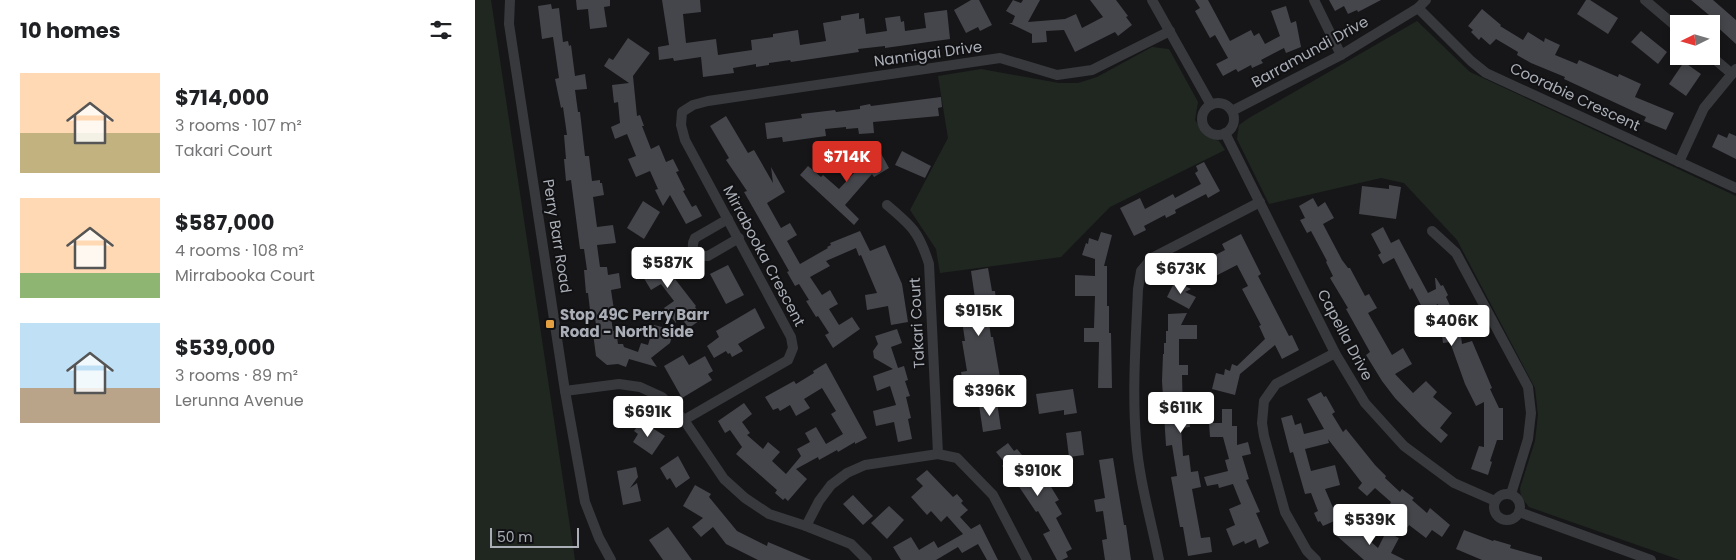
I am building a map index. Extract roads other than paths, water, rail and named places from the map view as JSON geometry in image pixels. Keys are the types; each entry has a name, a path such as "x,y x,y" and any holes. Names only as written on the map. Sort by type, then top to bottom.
{"street":[{"name":"Perry Barr Road","path":"510,0 509,24 565,391 585,502 599,538 611,560"},
{"path":"1152,0 1211,104"},
{"path":"1313,0 1341,55"},
{"name":"Barramundi Drive","path":"1232,111 1341,55 1418,8 1426,0"},
{"path":"1645,0 1670,21"},
{"name":"Coorabie Crescent","path":"1418,8 1471,61 1486,73 1736,188"},
{"name":"Nannigai Drive","path":"681,112 693,105 708,101 1000,58 1057,75 1091,70 1170,31"},
{"path":"1679,162 1704,108 1734,72 1720,62"},
{"path":"1211,104 1225,104 1232,111 1234,121 1225,133 1216,135 1204,126 1202,116 1211,104"},
{"name":"Mirrabooka Crescent","path":"681,112 681,125 685,140 791,337 793,348 788,360 684,420"},
{"name":"Capella Drive","path":"1225,133 1335,353 1365,403 1405,446 1454,483 1495,501"},
{"path":"1159,560 1136,440 1137,289 1141,271 1152,258 1259,202"},
{"name":"Takari Court","path":"887,205 909,223 921,241 929,264 938,454"},
{"path":"728,219 695,238 692,242 692,247 696,254 708,256 739,238"},
{"path":"1432,231 1456,253 1528,387 1531,414 1528,439 1511,494"},
{"path":"1316,560 1307,551 1285,512 1264,436 1264,401 1277,384 1335,353"},
{"path":"565,391 619,384 640,387 662,397 684,420 724,479 745,498 769,514 851,544 867,560"},
{"path":"806,526 819,501 831,485 847,473 865,465 938,454 957,458 993,495 1027,560"},
{"path":"1511,494 1515,496 1520,503 1517,516 1510,520 1501,519 1495,513 1495,501 1500,495 1511,494"},
{"path":"1519,512 1651,560"}],"place":[{"name":"Stop 49C Perry Barr Road - North side","path":"550,324"}]}
